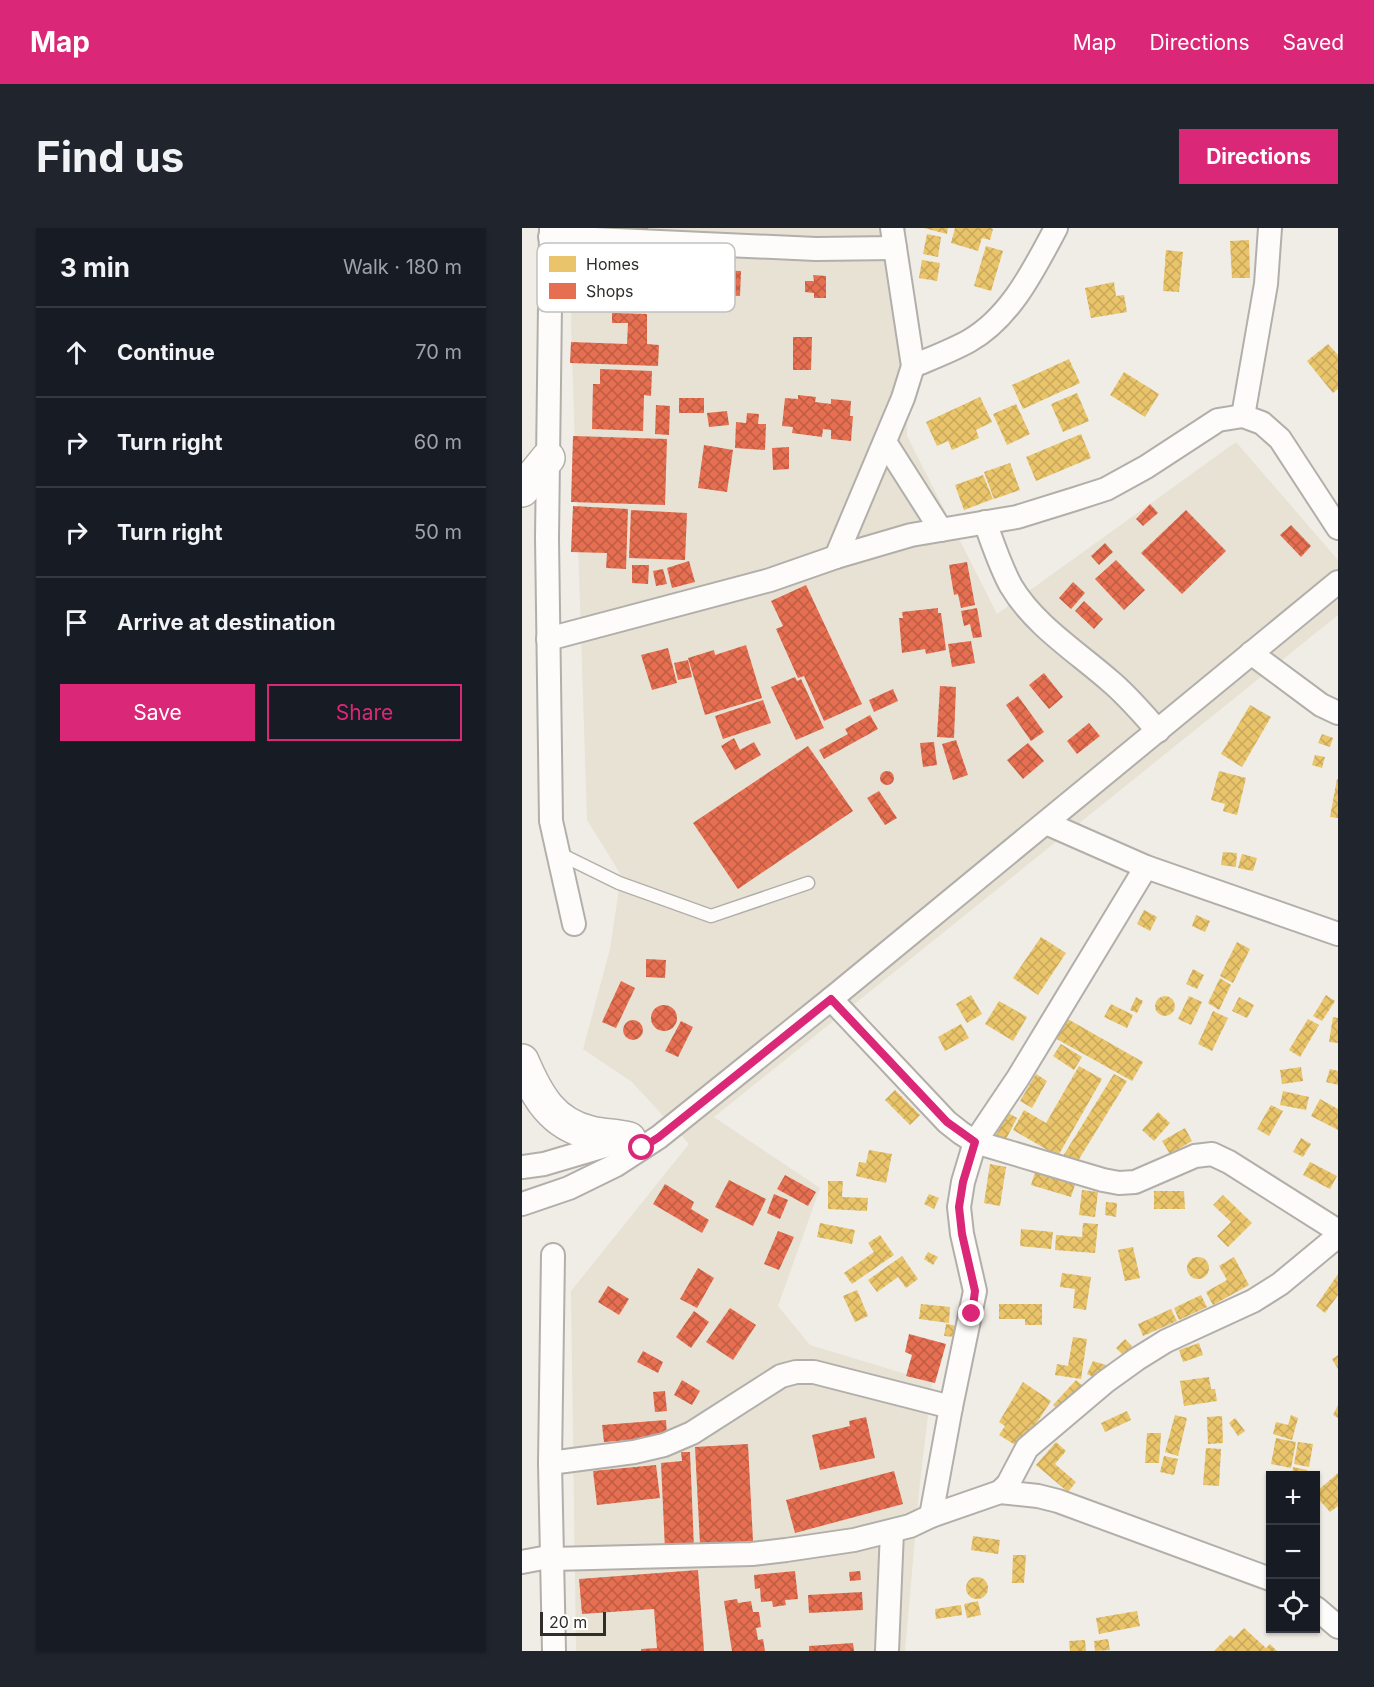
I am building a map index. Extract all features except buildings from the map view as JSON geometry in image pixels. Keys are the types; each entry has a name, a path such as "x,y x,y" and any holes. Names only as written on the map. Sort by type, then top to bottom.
{"main road":[{"path":"522,490 548,458"},
{"path":"522,1061 541,1100 562,1120 592,1134 629,1139"}],"street":[{"path":"913,366 969,341 993,325 1013,302 1056,228"},
{"path":"1243,416 1266,284 1270,228"},
{"path":"550,232 722,243"},
{"path":"735,244 816,249 894,238 913,366 903,398 836,557"},
{"path":"549,312 548,639 551,821 574,924"},
{"path":"548,639 770,580 836,557 911,535 1017,517 1106,489 1146,467 1218,420 1243,416 1262,423 1280,439 1338,528"},
{"path":"885,442 941,530"},
{"path":"985,522 1012,587 1035,616 1073,651 1111,681 1158,730"},
{"path":"522,1204 569,1188 616,1165 659,1137 831,999 1338,582"},
{"path":"1251,653 1311,699 1338,713"},
{"path":"1046,823 1146,867 1338,934"},
{"path":"931,1516 975,1291 962,1234 959,1207 963,1182 975,1142 1018,1078 1146,867"},
{"path":"831,999 947,1122 975,1142 1119,1183 1135,1182 1195,1156 1212,1154 1229,1162 1338,1231"},
{"path":"522,1167 544,1164 599,1149 674,1123"},
{"path":"522,1547 539,1559 769,1552 854,1540 892,1531 1000,1492 1008,1485 1027,1448 1106,1382 1166,1341 1253,1301 1280,1284 1338,1236"},
{"path":"553,1255 550,1463 539,1559 554,1651"},
{"path":"550,1463 633,1452 664,1445 692,1433 781,1376 796,1372 814,1372 951,1407"},
{"path":"1000,1492 1038,1496 1058,1501 1266,1578"},
{"path":"887,1651 892,1531"},
{"path":"1320,1611 1338,1627"}],"lane":[{"path":"557,852 620,883 711,916 808,883"}],"shaded area":[{"path":"574,228 906,228 907,436 997,614 1236,442 1338,560 1338,615 714,1117 820,1188 778,1306 810,1345 932,1382 920,1482 905,1651 576,1651 571,1291 689,1144 632,1082 583,1049 610,949 621,875 587,820 571,312 735,312 735,243 574,243"}],"route":[{"path":"642,1148 659,1137 831,999 947,1122 975,1142 963,1182 959,1207 962,1234 975,1291 972,1314"}]}
